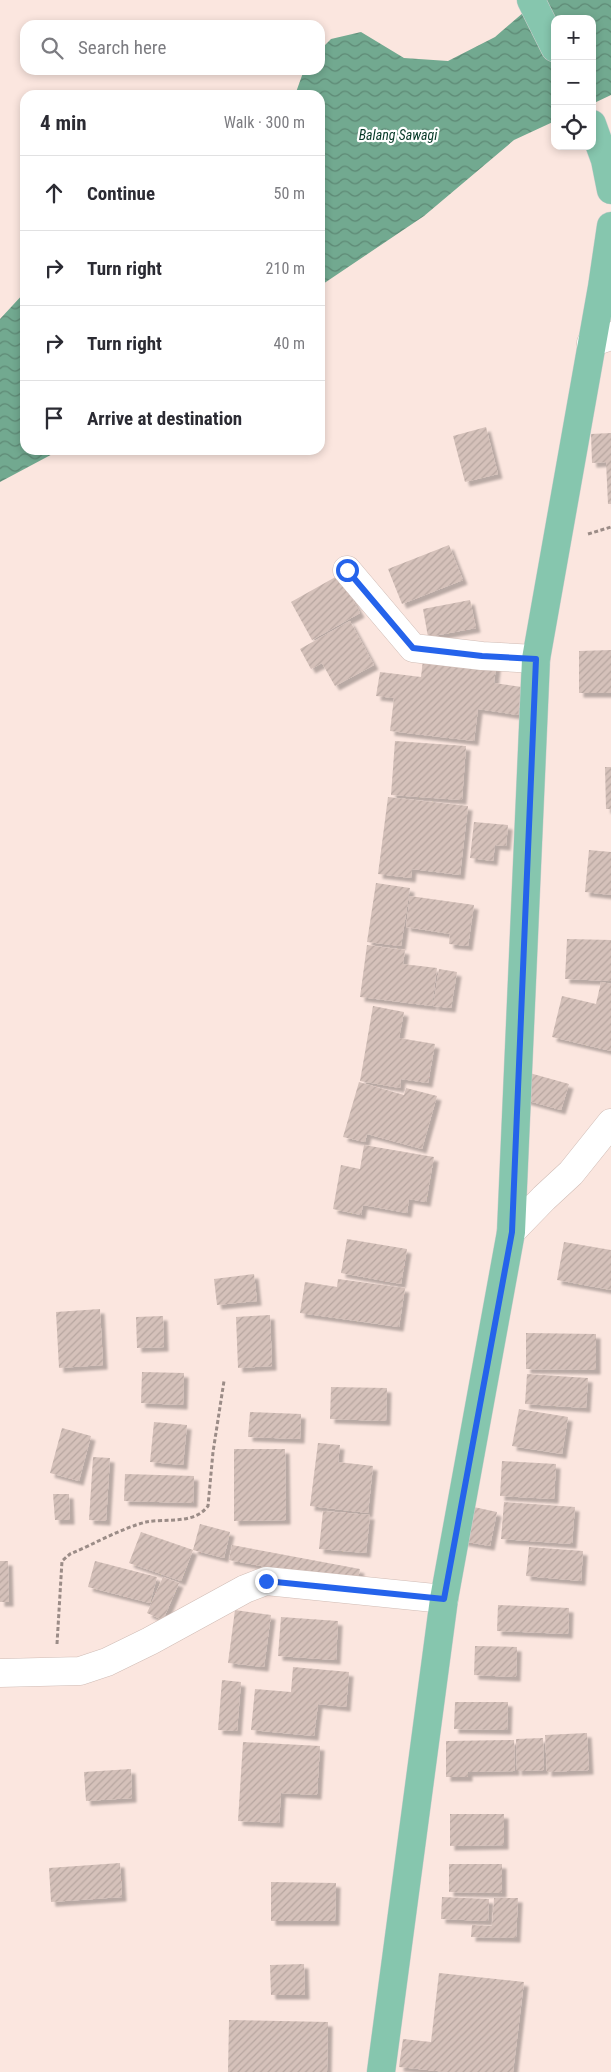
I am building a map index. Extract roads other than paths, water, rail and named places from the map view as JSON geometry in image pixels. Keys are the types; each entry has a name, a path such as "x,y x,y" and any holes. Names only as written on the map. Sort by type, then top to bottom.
{"main road":[{"path":"531,0 551,40"},
{"path":"596,134 605,160 611,190"},
{"path":"380,2072 444,1599 512,1232 536,659 601,339 602,287 611,226"}],"street":[{"path":"347,570 413,648 482,656 536,659"},
{"path":"512,1232 571,1173 611,1123"},
{"path":"0,1673 80,1671 107,1662 150,1641 245,1589 266,1581 444,1599"}],"water":[{"name":"Balang Sawagi","path":"538,0 611,0 611,95 596,102 596,15 551,15 551,123 514,140 424,216 325,283 325,90 297,90 302,75 325,75 325,45 331,39 361,32 404,58 448,61 495,37"},
{"path":"20,297 20,455 51,455 0,482 0,319"}]}
